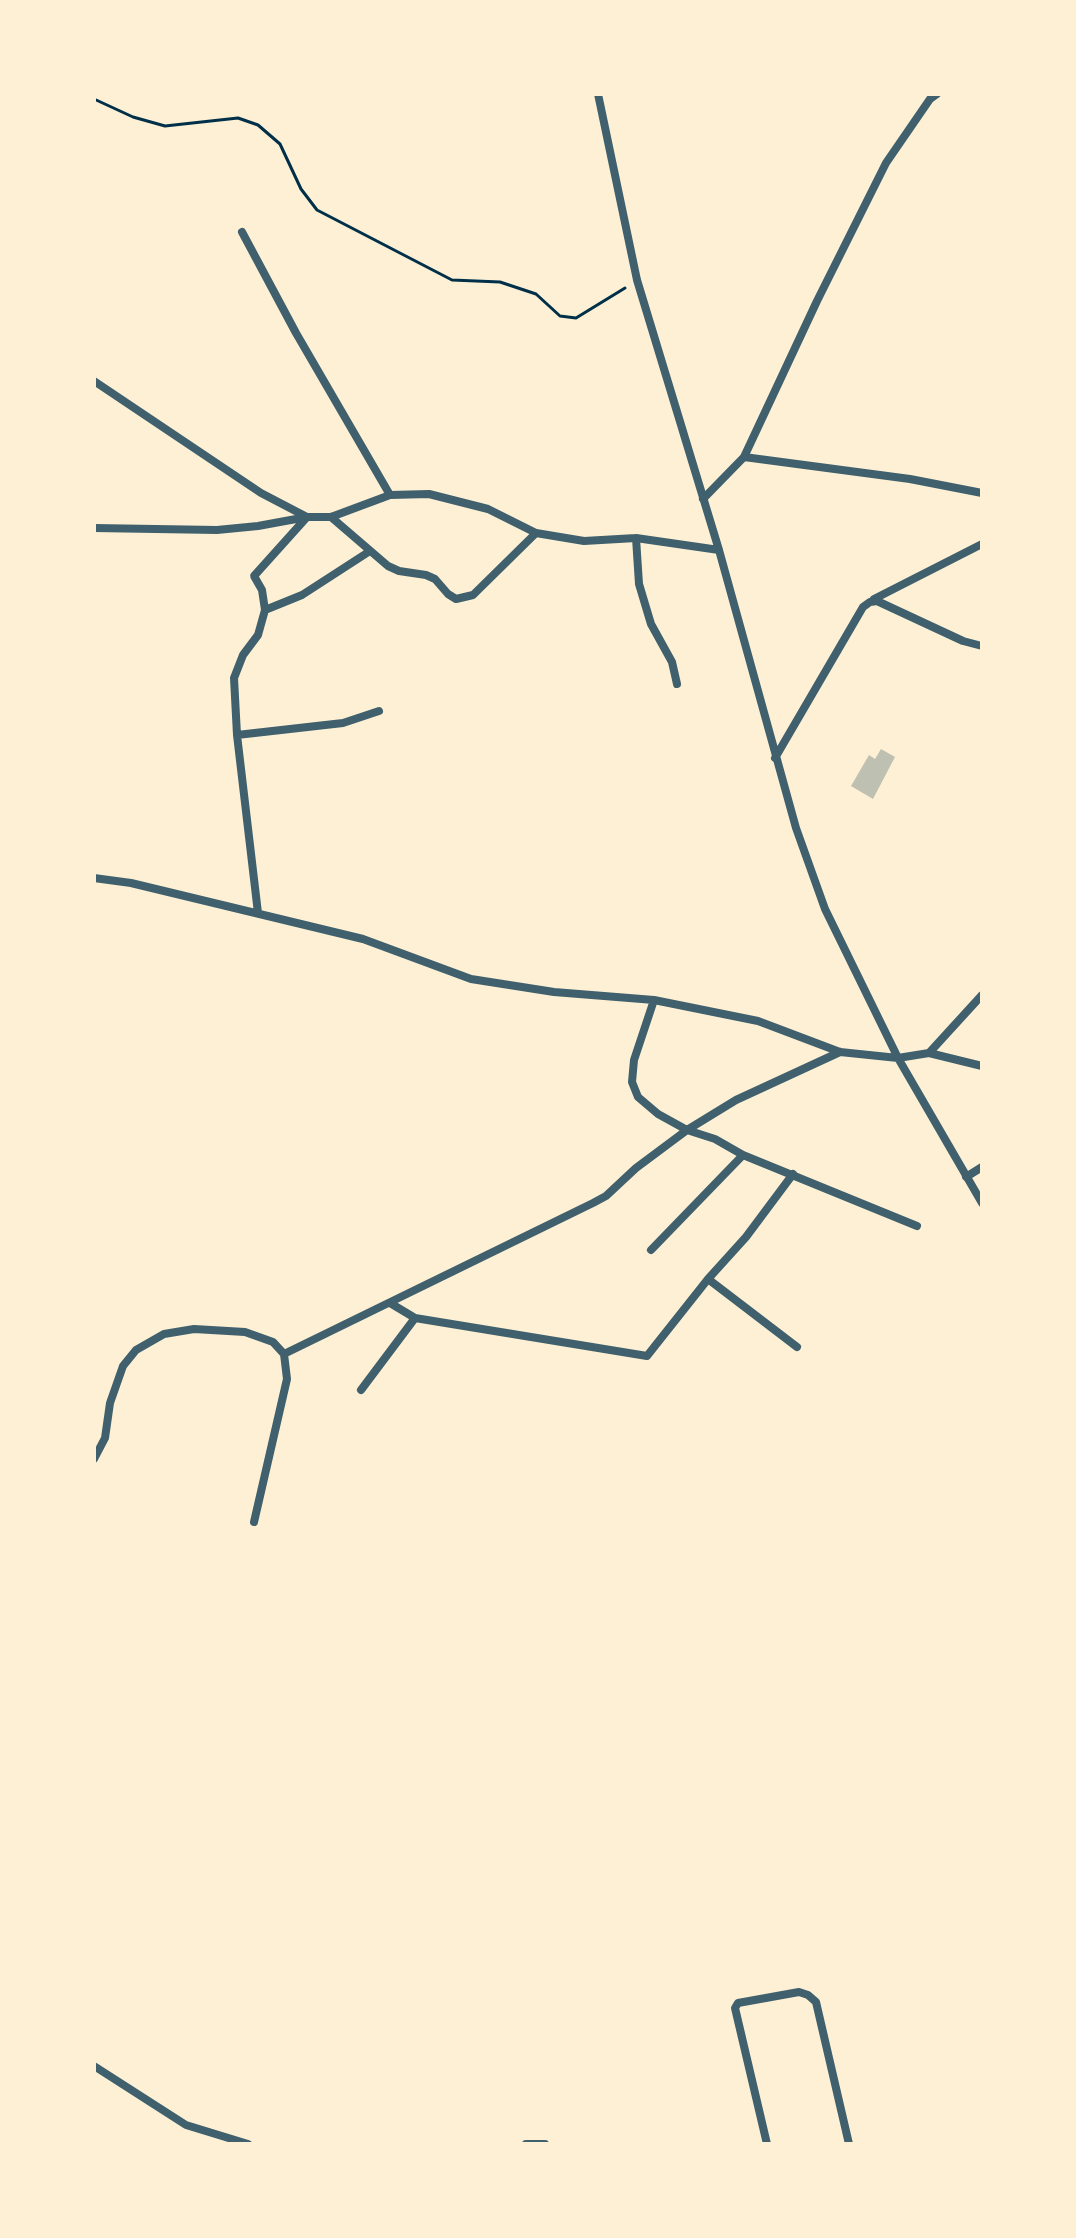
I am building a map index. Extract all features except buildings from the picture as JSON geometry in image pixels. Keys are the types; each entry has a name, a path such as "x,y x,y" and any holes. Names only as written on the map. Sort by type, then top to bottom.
{"street":[{"path":"598,94 637,280 719,550 775,758 825,909 898,1058 982,1203"},
{"path":"703,499 744,457 886,163 930,99 937,94"},
{"path":"242,232 296,333 390,495"},
{"path":"94,381 261,493 307,517"},
{"path":"744,457 910,479 982,493"},
{"path":"94,528 217,530 258,526 307,517 331,517 390,495 429,494 488,509 536,533 584,541 636,538 719,550"},
{"path":"258,913 237,735 234,678 243,655 258,635 265,610 262,590 254,576 307,517"},
{"path":"331,517 388,566 435,579 456,599 473,595 536,533"},
{"path":"636,538 639,584 651,624 672,662 677,684"},
{"path":"775,758 863,607 982,544"},
{"path":"265,610 302,595 370,551"},
{"path":"870,602 877,601 963,641 982,646"},
{"path":"237,735 343,723 379,711"},
{"path":"94,878 131,883 363,939 471,979 554,992 654,1000 758,1021 840,1052 898,1058 929,1053 982,1066"},
{"path":"929,1053 982,995"},
{"path":"654,1000 634,1060 632,1082 638,1097 658,1114 687,1130 715,1139 743,1155 917,1226"},
{"path":"284,1354 606,1196 636,1168 687,1130 736,1100 840,1052"},
{"path":"651,1250 743,1155"},
{"path":"966,1177 982,1167"},
{"path":"390,1303 415,1318 642,1356 651,1353 793,1174"},
{"path":"708,1279 797,1347"},
{"path":"361,1390 415,1318"},
{"path":"94,1459 105,1438 110,1403 123,1366 136,1350 164,1334 194,1329 245,1332 273,1342 284,1354 287,1379 254,1522"},
{"path":"767,2144 744,2053 736,2005 803,1992 816,2002 849,2144"},
{"path":"94,2066 186,2125 248,2144"},
{"path":"526,2144 545,2144"}],"path":[{"path":"94,99 133,117 165,126 238,118 258,125 280,144 301,189 317,210 452,280 500,282 536,294 560,316 576,318 637,280"}]}
